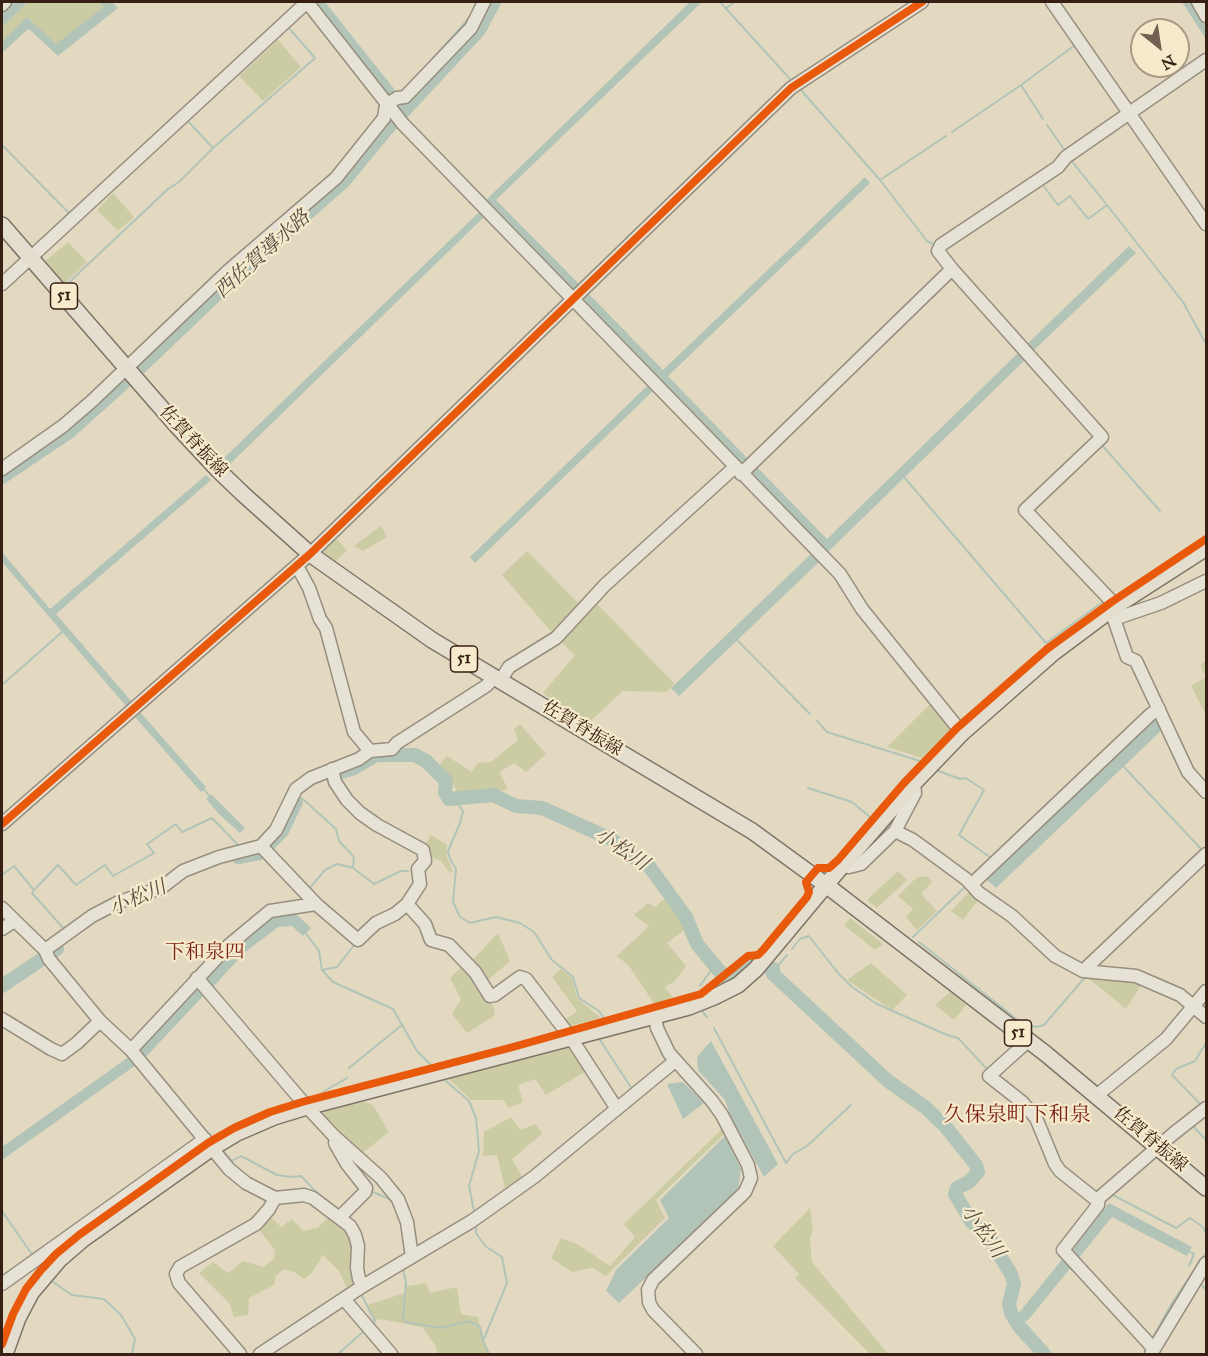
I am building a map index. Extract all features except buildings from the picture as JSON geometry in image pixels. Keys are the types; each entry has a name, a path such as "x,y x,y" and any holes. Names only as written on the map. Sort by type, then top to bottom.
{"main road":[{"name":"佐賀脊振線","path":"2,225 218,470 310,554 392,613 497,679 752,831 826,885 1028,1041 1206,1188"},
{"path":"5,1354 18,1318 31,1293 60,1259 209,1143 307,1107 689,1007 738,985 756,969 914,783 962,733 1053,653 1206,548"}],"street":[{"path":"2,5 5,2"},
{"path":"2,284 307,2 389,109 485,209 578,294 744,468 840,574 862,609 962,733"},
{"path":"2,469 63,426 228,271 336,178 397,98 405,97 471,28 484,2"},
{"path":"2,824 310,554 790,88 922,2"},
{"path":"1052,2 1206,224"},
{"path":"1198,2 1206,15"},
{"path":"1206,60 1066,157 1058,167 941,245 938,251 1102,437 1025,510 1113,612 1155,712 1188,772 1206,792"},
{"path":"264,850 297,789 311,778 359,759 370,751 392,749 397,743 497,679 508,667 556,638 605,585 744,468 952,269"},
{"path":"297,566 326,628 354,732 370,751"},
{"path":"1113,612 1161,603 1206,581"},
{"path":"972,884 1155,712"},
{"path":"264,850 316,904 358,940 376,923 395,914 407,904 420,884 418,869 425,861 423,850 360,813 346,800 335,782 332,769"},
{"path":"842,866 861,864 895,831 915,793 914,783"},
{"path":"895,831 913,840 972,884 979,893 1012,916 1055,956 1083,970 1136,976 1180,995 1206,1017"},
{"path":"47,955 92,916 119,902 161,888 183,872 219,857 264,850"},
{"path":"1083,970 1204,862"},
{"path":"135,1055 201,984 229,945 270,911 316,904"},
{"path":"407,904 425,924 431,940 449,945 475,972 490,996 495,995 520,977 526,979 571,1038 617,1109"},
{"path":"2,908 47,955 100,1021 135,1055 229,1168 246,1183 275,1198 304,1195 313,1198 350,1226 358,1246 359,1279 363,1286"},
{"path":"2,929 13,922"},
{"path":"201,984 307,1107 334,1136 381,1178 398,1199 407,1222 412,1257"},
{"path":"1096,1096 1166,1039 1206,992"},
{"path":"655,1016 663,1043 675,1061 722,1115 748,1165 751,1178 745,1192 653,1280 648,1290 649,1302 653,1310 696,1354"},
{"path":"2,1019 62,1054 100,1021"},
{"path":"1028,1041 989,1076 1022,1102 1036,1118 1060,1172 1094,1198 1099,1198"},
{"path":"260,1354 363,1286 472,1221 534,1177 675,1061"},
{"path":"1206,1108 1099,1198 1098,1205 1063,1250 1150,1348 1203,1279 1206,1263"},
{"path":"332,1212 365,1192 366,1188 347,1164 334,1136"},
{"path":"2,1284 209,1143"},
{"path":"240,1354 179,1283 176,1275 180,1267 256,1224 275,1198"},
{"path":"344,1299 391,1354"}],"green space":[{"path":"28,2 99,2 104,7 56,45 27,17 2,42 2,27"},
{"path":"278,40 301,67 263,101 239,76"},
{"path":"113,193 134,217 118,231 97,210"},
{"path":"68,242 87,262 64,284 44,262"},
{"path":"381,526 387,537 363,551 354,546"},
{"path":"333,535 347,550 335,562 320,549"},
{"path":"527,551 581,606 554,635 502,575"},
{"path":"595,602 674,683 667,692 623,691 586,725 543,693 575,655 558,639"},
{"path":"1206,660 1206,677 1200,665"},
{"path":"1206,677 1206,715 1191,686"},
{"path":"930,704 951,729 922,758 887,747"},
{"path":"520,724 546,754 526,772 514,763 499,772 507,787 503,791 480,790 458,794 440,764 447,756 472,772 478,763 491,762 518,740 514,729"},
{"path":"431,835 447,845 447,857 453,872 448,871 441,861 429,856 425,845"},
{"path":"898,871 907,880 877,908 867,900"},
{"path":"927,876 932,882 921,894 937,911 917,930 906,917 913,909 898,896 916,878"},
{"path":"970,891 978,900 963,920 951,911"},
{"path":"668,896 688,927 667,943 686,966 675,981 665,987 675,1000 655,1005 629,966 617,956 649,926 634,915 648,903 655,907"},
{"path":"850,918 883,944 875,950 844,925"},
{"path":"498,933 510,961 482,985 495,1010 494,1016 467,1033 452,1014 461,999 450,978 464,964 470,963"},
{"path":"871,963 907,995 892,1010 847,980"},
{"path":"561,969 572,978 577,998 601,1018 565,1027 562,1022 577,1011 552,977"},
{"path":"1086,976 1142,984 1126,1009"},
{"path":"950,992 966,1005 954,1020 935,1005"},
{"path":"573,1047 588,1070 546,1095 535,1079 518,1085 523,1102 509,1108 503,1100 471,1100 447,1077"},
{"path":"365,1102 373,1105 389,1132 360,1155 320,1116 326,1110"},
{"path":"511,1117 520,1130 536,1124 542,1134 512,1159 522,1177 505,1188 497,1155 483,1156 484,1132"},
{"path":"722,1129 724,1134 656,1200 665,1218 606,1276 593,1268 572,1272 551,1258 561,1238 577,1244 610,1266 635,1237 624,1224"},
{"path":"810,1208 813,1230 810,1238 812,1262 888,1354 870,1354 795,1278 799,1274 773,1246"},
{"path":"270,1216 281,1227 292,1219 303,1231 317,1228 329,1217 347,1232 353,1243 353,1284 347,1288 339,1271 323,1255 311,1274 304,1279 284,1269 276,1276 274,1285 249,1298 248,1315 234,1317 229,1303 199,1273 213,1262 228,1273 243,1261 263,1267 274,1259 275,1250 257,1227"},
{"path":"426,1283 430,1293 457,1287 461,1314 478,1317 483,1341 489,1354 438,1354 435,1345 422,1327 380,1319 375,1321 367,1305 405,1293 406,1286"}],"shaded area":[{"path":"12,2 28,2 2,27 2,11"},
{"path":"99,2 112,2 118,8 58,56 30,30 27,30 2,53 2,42 27,17 56,44 104,7"},
{"path":"314,2 325,2 395,90 393,94 386,96"},
{"path":"690,2 702,2 496,200 580,285 574,290 493,206 490,208 485,201"},
{"path":"1182,2 1192,2 1206,24 1206,39"},
{"path":"865,177 870,183 668,376 748,459 743,464 582,298 588,293 663,370"},
{"path":"479,212 484,217 230,464 224,458"},
{"path":"1129,246 1136,253 1032,352 1026,345"},
{"path":"1019,352 1026,359 827,553 748,472 755,465 827,539"},
{"path":"647,386 653,391 475,563 470,557"},
{"path":"206,475 211,480 56,614 132,702 126,706 2,562 2,552 50,609"},
{"path":"811,554 819,562 679,696 671,688"},
{"path":"140,712 206,787 201,792 135,717"},
{"path":"1154,717 1159,718 1164,728 996,888 986,879"},
{"path":"211,794 245,828 240,833 206,799"},
{"path":"296,914 311,928 303,936 292,926 278,927 244,953 212,988 203,979 239,943 272,917"},
{"path":"197,986 204,995 144,1059 138,1050"},
{"path":"711,1041 778,1164 764,1177 730,1115 725,1100 698,1070 697,1057"},
{"path":"130,1056 136,1065 2,1160 2,1147"},
{"path":"683,1082 704,1103 683,1119 667,1084"},
{"path":"725,1136 741,1169 738,1191 619,1303 606,1291 616,1270 669,1218 660,1200"},
{"path":"1109,1203 1192,1247 1187,1256 1112,1217 1077,1260 1069,1252"},
{"path":"1064,1257 1072,1266 1025,1322 1018,1314"}],"waterway":[{"name":"西佐賀導水路","path":"2,477 69,432 237,275 343,182 386,130 479,30 494,2"},
{"path":"720,2 791,80"},
{"path":"726,8 735,2"},
{"path":"429,63 469,18"},
{"path":"66,285 168,189 179,182 213,148 315,58 288,27"},
{"path":"1043,119 1021,85 1075,45"},
{"path":"952,132 1021,85"},
{"path":"800,89 880,180 927,241 935,245"},
{"path":"187,120 213,148"},
{"path":"1047,125 1066,152"},
{"path":"880,180 946,136"},
{"path":"2,145 69,213"},
{"path":"1071,160 1107,205"},
{"path":"1042,184 1058,205 1070,196 1088,219 1107,205 1183,302 1206,344"},
{"path":"1102,445 1160,511"},
{"path":"903,476 1046,643 1104,601"},
{"path":"2,685 62,632"},
{"path":"1126,637 1133,654"},
{"path":"737,640 810,714"},
{"path":"817,721 827,732 923,762"},
{"name":"小松川","path":"331,775 354,768 376,755 415,755 426,761 446,781 445,792 449,799 493,795 516,806 542,808 613,840 631,857 646,862 686,917 697,944 726,979 752,962 773,969 773,974 888,1081 925,1107 945,1126 976,1165 978,1172 969,1182 957,1188 955,1194 971,1221 991,1241 1011,1274 1014,1284 1009,1304 1011,1313 1018,1325 1044,1354"},
{"path":"1124,767 1203,851"},
{"path":"936,770 960,779 966,778 984,790 959,835 991,858 990,860"},
{"path":"202,787 210,797"},
{"path":"808,788 852,802 870,817"},
{"path":"299,797 336,829 339,841 354,857 353,868 374,884 401,871 408,871"},
{"path":"454,799 463,811 448,851 456,869 453,902 460,917 470,923 496,917 520,923 534,932 552,960 573,977 579,998 599,1011 604,1018"},
{"name":"小松川","path":"238,857 260,853 282,831 296,802"},
{"path":"2,875 14,866 34,890 58,865 76,885 105,865 113,876 154,853 147,844 176,824 182,832 212,818 239,846"},
{"path":"309,889 325,870 337,864 353,868"},
{"path":"913,937 966,886"},
{"path":"34,890 32,893 64,929"},
{"path":"305,932 319,951 322,970 333,982 393,1009 417,1051 430,1064"},
{"path":"792,949 800,939 809,936 852,987 877,1004 958,1038 988,1070"},
{"path":"919,942 1019,1021 1035,1027 1044,1025 1086,976"},
{"path":"322,970 337,967 355,944"},
{"name":"小松川","path":"2,986 57,949"},
{"path":"773,969 787,955"},
{"path":"700,986 714,966"},
{"path":"702,1011 707,1017"},
{"path":"349,1068 402,1025"},
{"path":"714,1028 786,1163 793,1154 807,1146 851,1105"},
{"path":"600,1040 632,1089"},
{"path":"1202,1106 1172,1075 1176,1069 1195,1061 1206,1043"},
{"path":"323,1092 347,1078"},
{"path":"446,1081 469,1101 476,1118 479,1151 469,1186 474,1211"},
{"path":"594,1119 611,1106"},
{"path":"193,1116 211,1137"},
{"path":"1192,1125 1206,1140"},
{"path":"223,1151 232,1161 241,1156 277,1175 301,1176 322,1198"},
{"path":"1083,1182 1095,1191 1101,1190"},
{"path":"369,1196 373,1192 371,1186"},
{"path":"373,1192 392,1200"},
{"path":"1111,1194 1176,1228 1190,1218 1203,1227 1206,1234"},
{"path":"2,1211 33,1256"},
{"path":"476,1225 476,1233 485,1246 502,1257 507,1283 483,1341 489,1354"},
{"path":"1189,1266 1194,1254 1190,1252"},
{"path":"1201,1260 1206,1253"},
{"path":"1152,1339 1172,1303 1198,1265"},
{"path":"403,1268 406,1282 403,1316 405,1322 441,1328 469,1321 480,1327 483,1341"},
{"path":"50,1280 72,1295 104,1299 121,1315 135,1339 132,1354"},
{"path":"1200,1283 1206,1290"},
{"path":"361,1294 375,1321 371,1325"},
{"path":"338,1354 365,1330"}],"cycle path":[{"path":"2,824 310,554 791,88 922,2"},
{"path":"2,1344 13,1314 26,1289 56,1254 208,1143 234,1128 270,1112 302,1102 513,1047 701,994 748,956 758,955 763,950 807,897 809,892 806,882 818,868 829,868 838,860 904,783 957,728 1047,649 1113,601 1206,539"}],"district":[{"name":"下和泉四","path":"205,953"},
{"name":"久保泉町下和泉","path":"1017,1116"}]}
